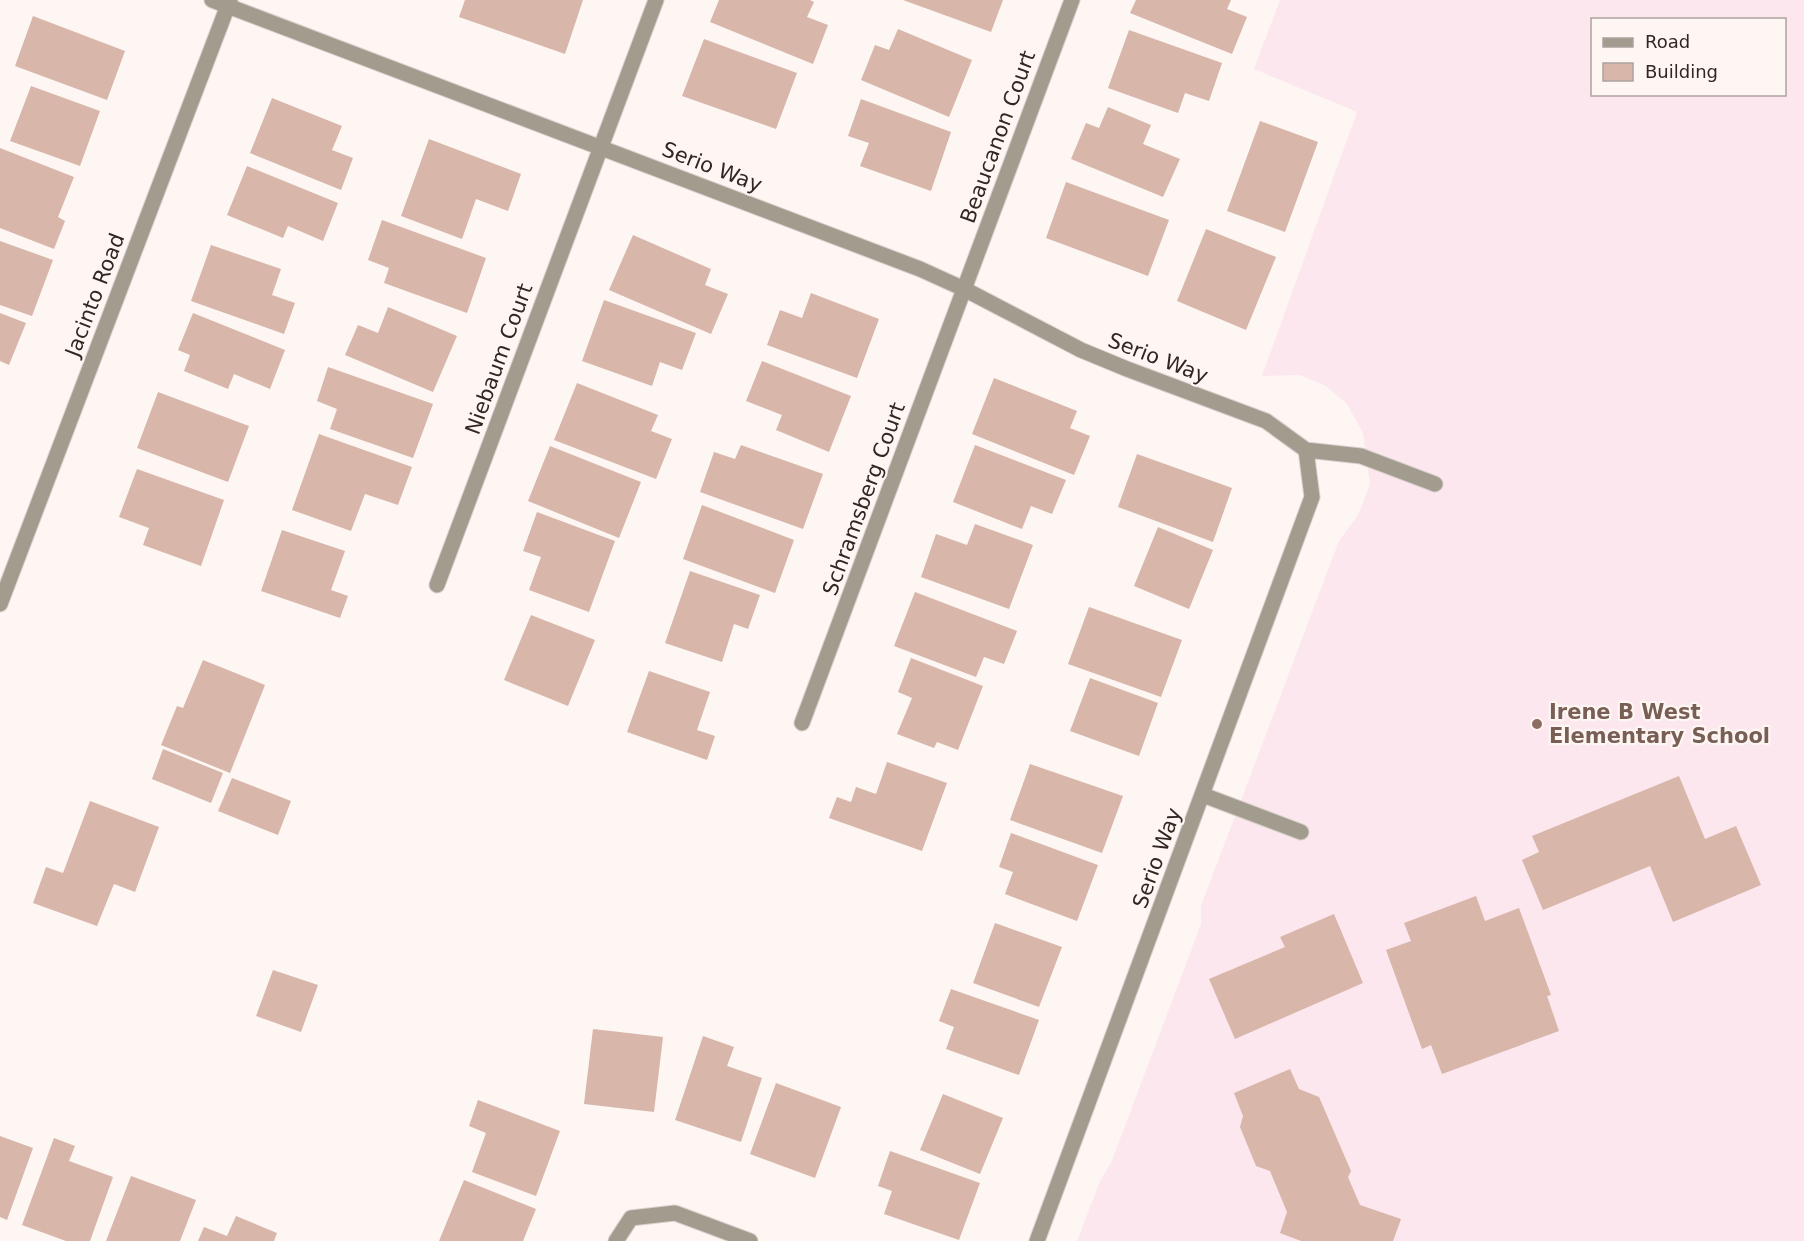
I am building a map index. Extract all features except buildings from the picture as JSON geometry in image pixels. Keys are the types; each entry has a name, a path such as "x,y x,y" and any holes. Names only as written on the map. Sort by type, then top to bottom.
{"street":[{"name":"Serio Way","path":"212,0 229,3 920,269 964,289 1081,350 1266,421 1305,450 1312,497 1036,1241"},
{"name":"Niebaum Court","path":"437,585 656,0"},
{"name":"Beaucanon Court","path":"964,289 1072,0"},
{"name":"Jacinto Road","path":"0,604 229,3"},
{"name":"Schramsberg Court","path":"802,723 964,289"},
{"path":"1305,450 1361,456 1435,484"},
{"path":"1203,795 1301,832"},
{"path":"616,1241 631,1218 675,1213 750,1241"}],"shaded area":[{"name":"Irene B West Elementary School","path":"1280,0 1804,0 1804,1241 1077,1241 1101,1179 1111,1163 1201,924 1201,906 1339,541 1358,515 1370,484 1363,433 1347,404 1326,386 1300,375 1262,376 1357,112 1254,69"}],"place":[{"name":"Irene B West Elementary School","path":"1537,724"}]}
